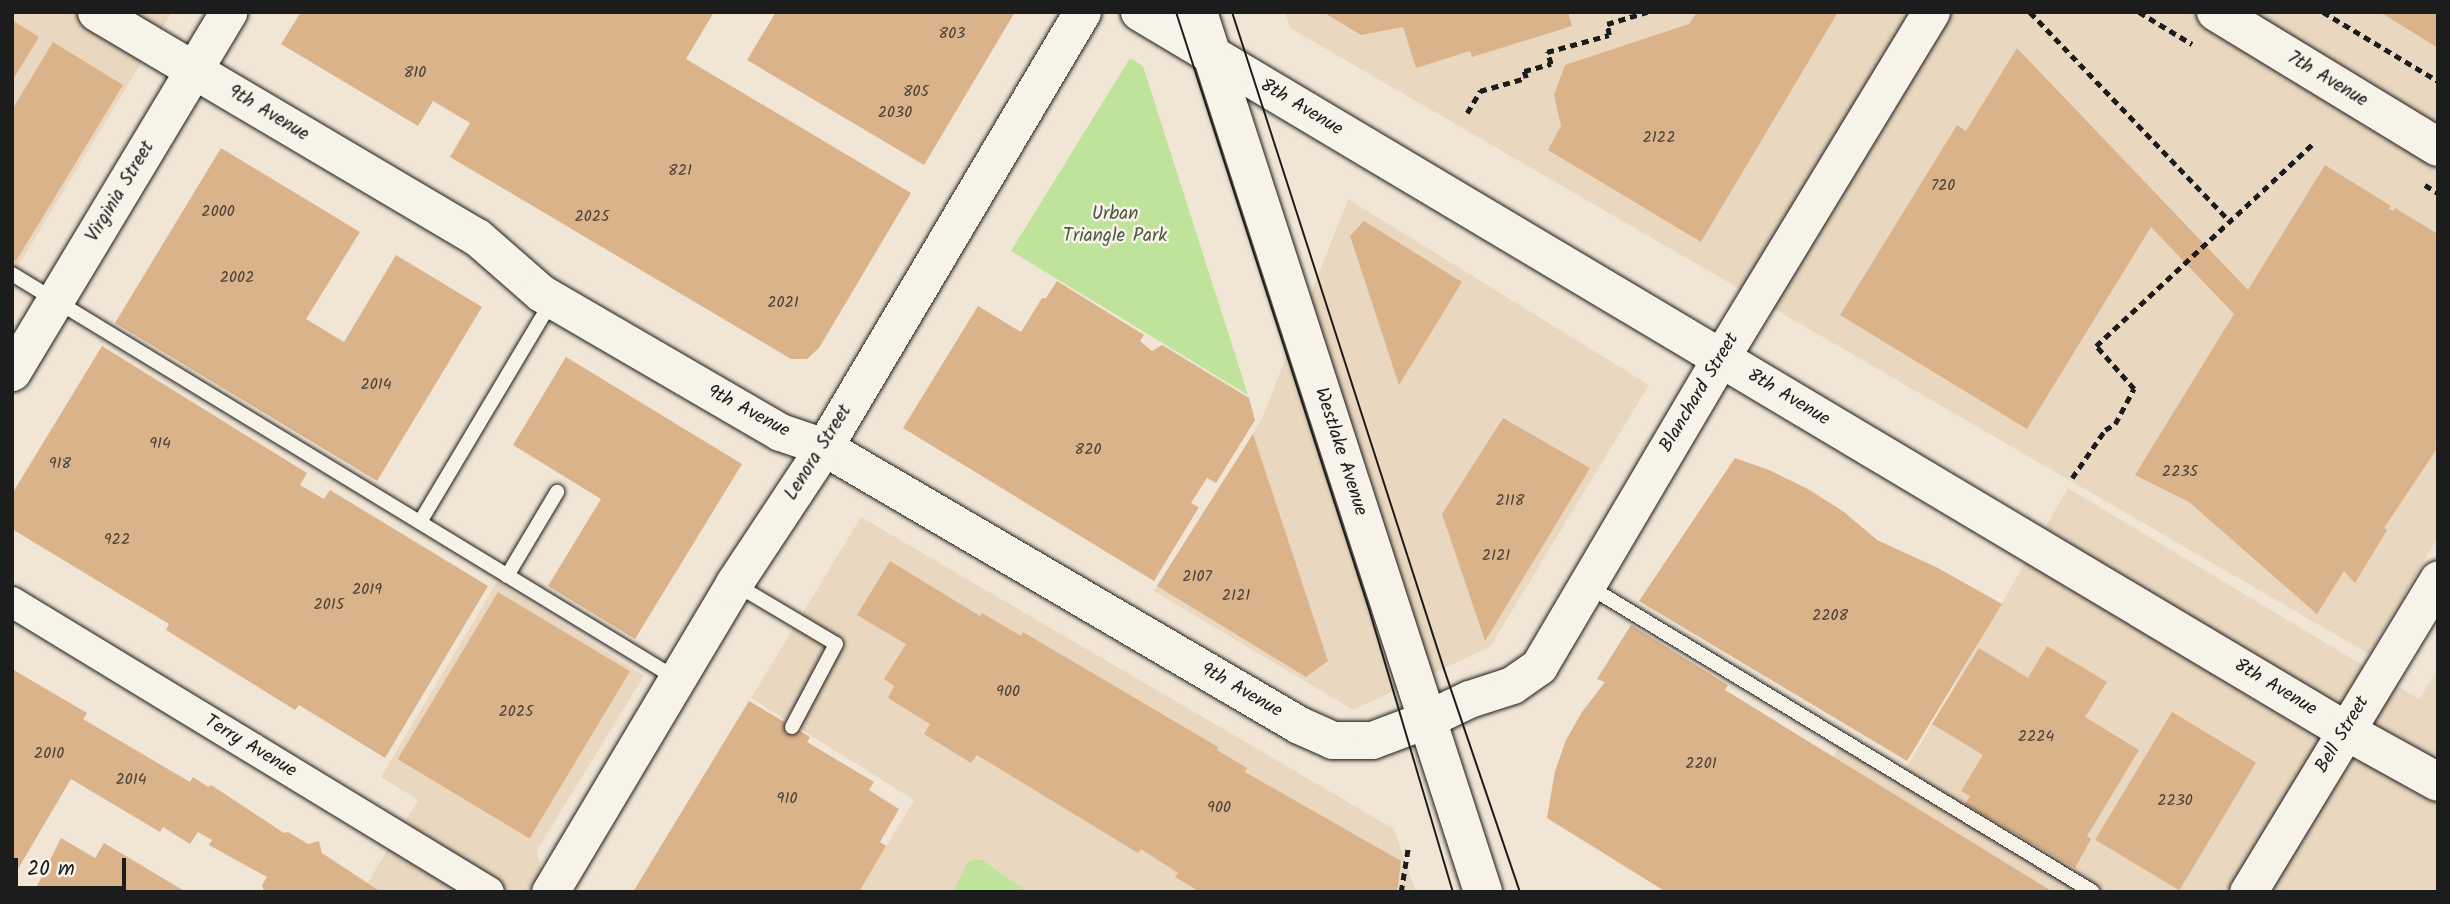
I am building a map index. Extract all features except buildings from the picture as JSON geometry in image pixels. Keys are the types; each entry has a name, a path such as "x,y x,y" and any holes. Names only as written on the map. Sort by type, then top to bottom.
{"main road":[{"name":"8th Avenue","path":"1140,12 2346,731 2438,782"},
{"name":"Westlake Avenue","path":"1198,12 1425,720 1483,892"},
{"name":"7th Avenue","path":"2216,12 2438,147"}],"street":[{"name":"9th Avenue","path":"96,12 477,237 553,300 780,432 824,447 1299,725 1332,740 1372,740 1425,720"},
{"name":"Virginia Street","path":"12,372 228,12"},
{"name":"Lenora Street","path":"550,892 734,583 824,447 1082,12"},
{"name":"Blanchard Street","path":"1425,720 1456,704 1527,677 1549,652 1721,357 1931,12"},
{"name":"Bell Street","path":"2248,892 2438,579"},
{"name":"Terry Avenue","path":"12,602 489,892"}],"lane":[{"path":"12,274 678,680"},
{"path":"420,522 553,300"},
{"path":"507,576 557,492"},
{"path":"734,583 836,644 792,726"},
{"path":"1587,586 2093,892"}],"path":[{"path":"1467,113 1480,91 1527,78 1524,71 1551,64 1548,52 1609,34 1607,24 1647,12"},
{"path":"2030,12 2230,221"},
{"path":"2323,12 2438,81"},
{"path":"2072,478 2105,430 2115,424 2134,389 2096,346 2314,143"},
{"path":"1401,892 1408,848"}],"shaded area":[{"path":"12,12 172,12 12,276"},
{"path":"1285,12 2438,12 2438,537 2369,654 1290,28"},
{"path":"1348,199 1649,385 1490,647 1353,710 1154,591 1261,421"},
{"path":"2068,488 2419,699 2438,669 2438,892 1753,892 1839,747 1898,783"},
{"path":"861,517 1394,829 1416,892 859,892 914,800 751,698"},
{"path":"497,582 644,676 537,850 545,892 362,892 418,800 381,777"}],"green space":[{"name":"Urban Triangle Park","path":"1130,58 1143,66 1248,395 1011,251"},
{"path":"978,859 1028,892 953,892 968,862"}],"tram line":[{"path":"1176,12 1369,609 1453,892"},
{"path":"1232,12 1444,669 1520,892"}]}
